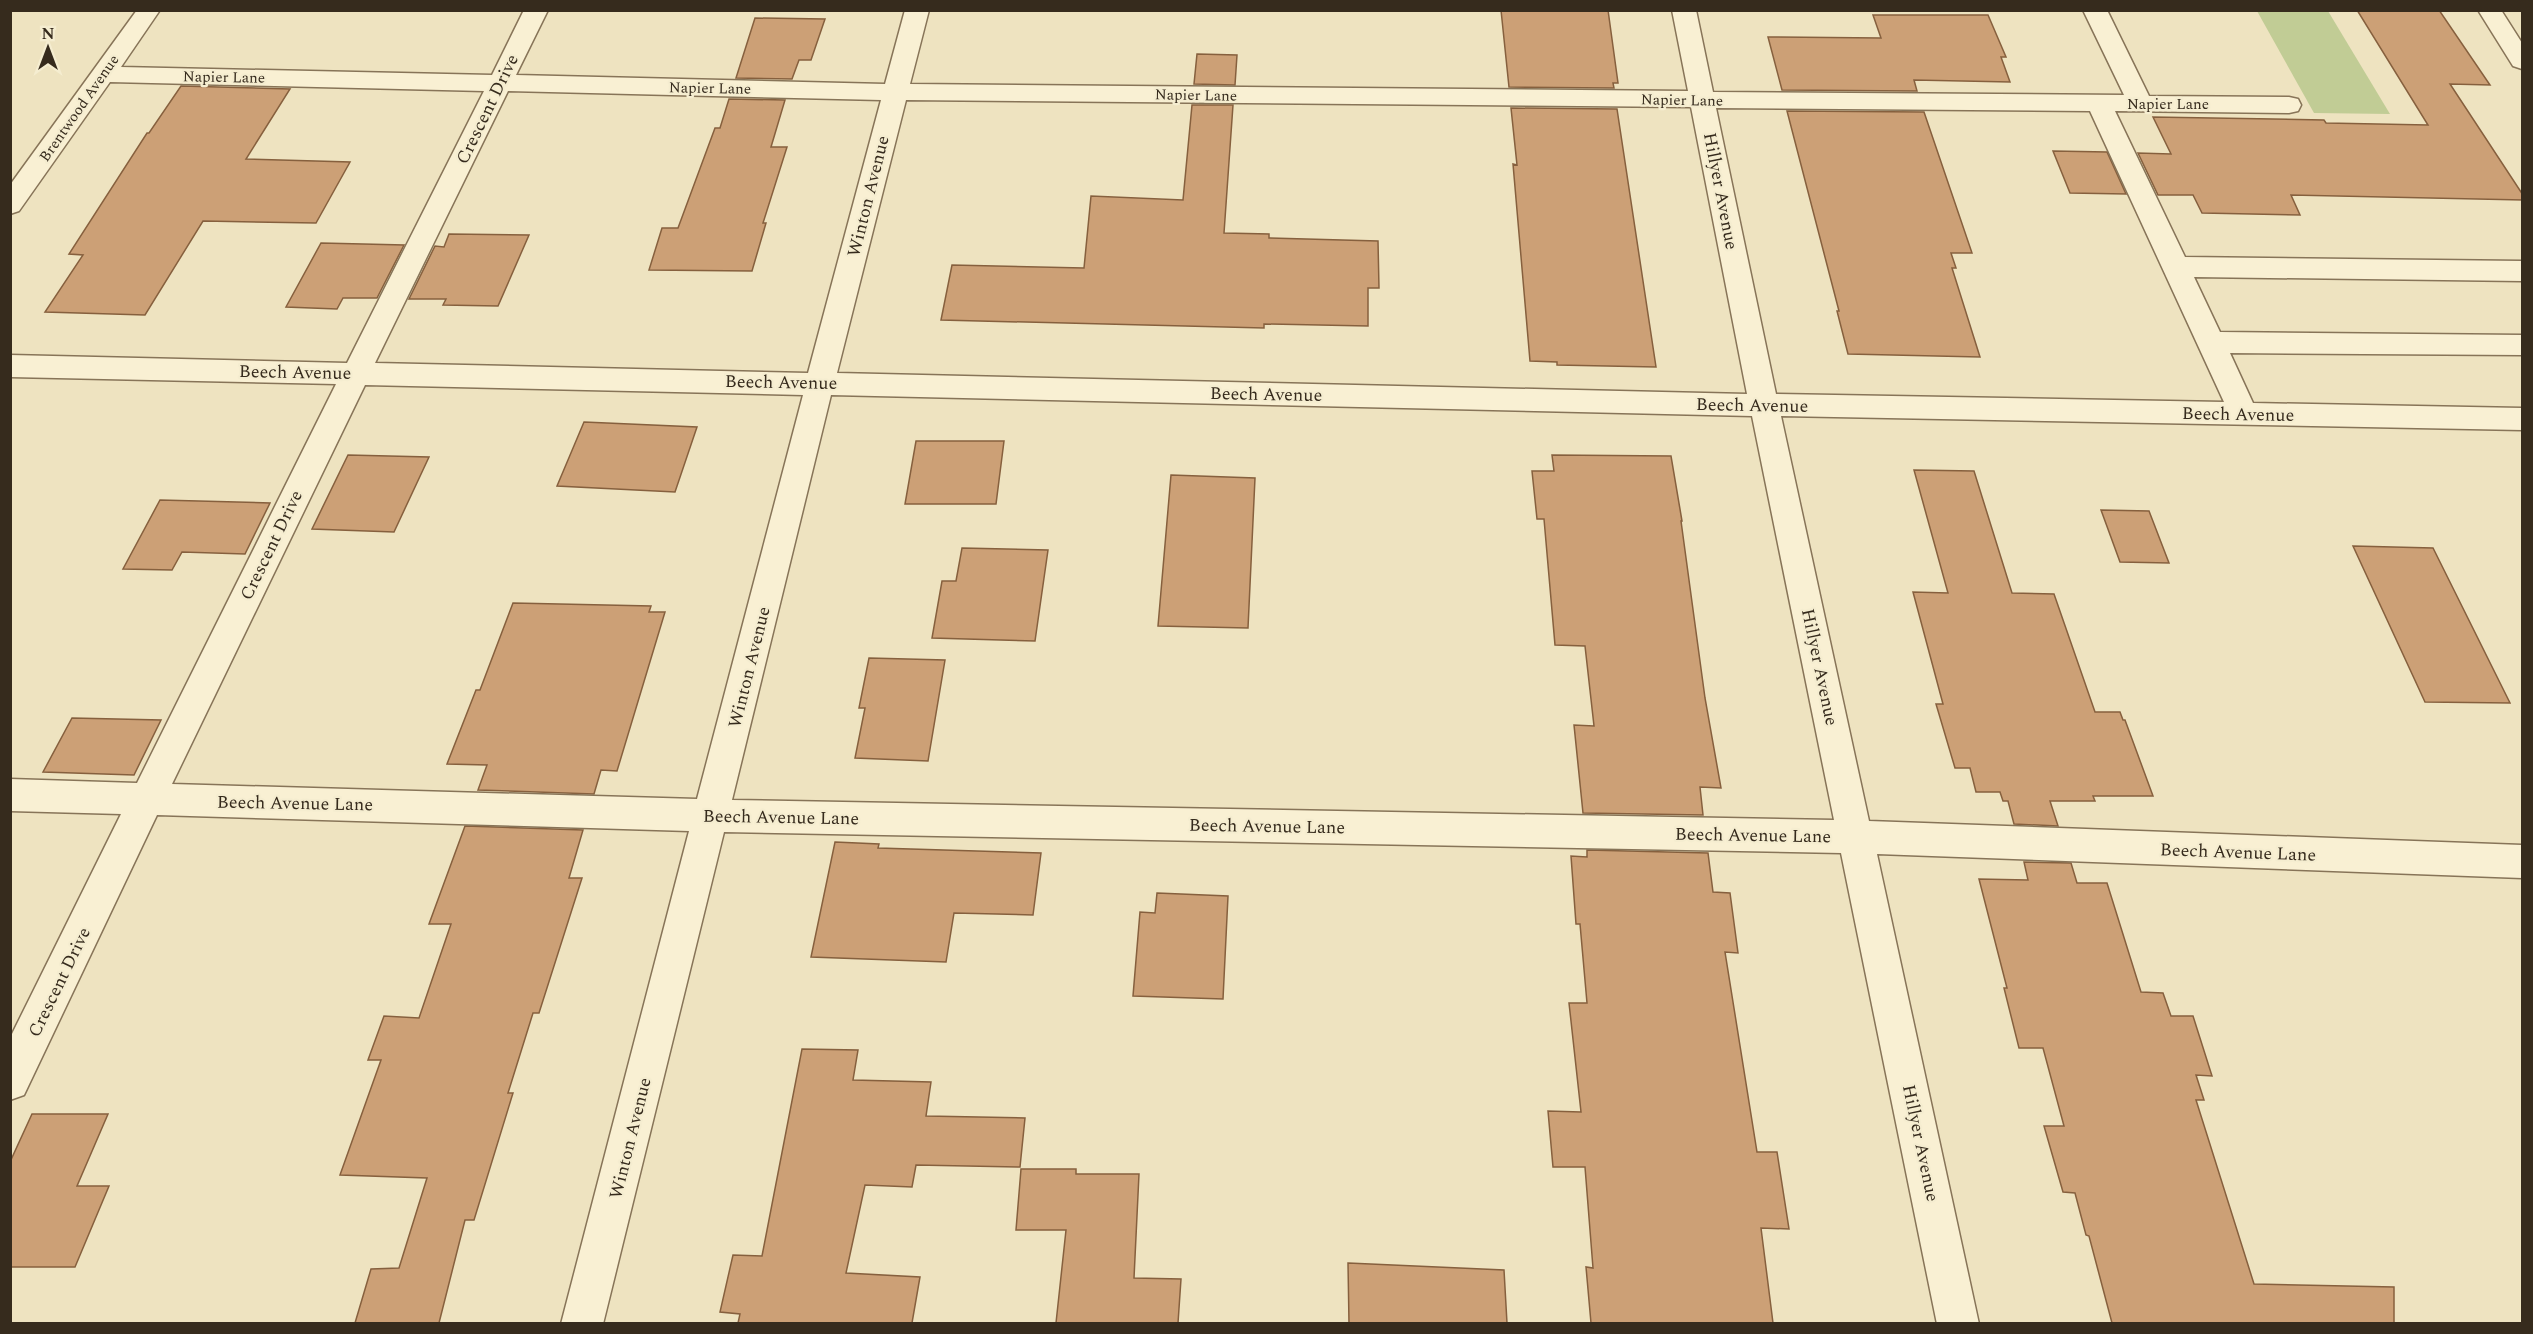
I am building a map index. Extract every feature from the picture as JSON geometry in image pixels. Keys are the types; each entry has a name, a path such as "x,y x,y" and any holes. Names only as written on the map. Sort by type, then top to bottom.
{"street":[{"name":"Brentwood Avenue","path":"10,205 149,10"},
{"name":"Crescent Drive","path":"10,1081 124,849 144,800 182,729 536,10"},
{"name":"Winton Avenue","path":"582,1323 917,10"},
{"name":"Hillyer Avenue","path":"1684,10 1764,405 1958,1323"},
{"path":"2095,10 2140,104"},
{"path":"2488,10 2523,61"},
{"name":"Napier Lane","path":"103,74 895,92 2289,105"},
{"path":"2099,103 2244,414"},
{"path":"2176,267 2523,271"},
{"path":"2210,342 2523,345"},
{"name":"Beech Avenue","path":"10,366 1764,405 2523,419"},
{"name":"Beech Avenue Lane","path":"10,795 712,816 1857,837 2523,862"}],"green space":[{"path":"2257,11 2328,11 2390,114 2314,113"}],"building":[{"path":"1501,10 1608,10 1618,83 1613,83 1614,88 1509,87"},
{"path":"2357,10 2439,10 2490,85 2450,84 2523,195 2523,200 2291,195 2300,215 2202,213 2193,195 2158,195 2138,153 2171,154 2153,117 2324,120 2326,123 2428,125"},
{"path":"1873,15 1988,15 2006,57 2001,57 2010,82 1914,80 1917,91 1782,90 1768,37 1881,38"},
{"path":"755,18 825,19 811,60 799,60 792,79 736,78"},
{"path":"1197,54 1237,55 1235,85 1194,84"},
{"path":"181,86 290,89 246,159 350,162 316,223 203,221 145,315 45,312 83,255 69,254 147,133"},
{"path":"729,99 785,100 771,147 787,147 763,223 766,223 752,271 649,270 662,228 678,228 715,128 720,128"},
{"path":"1192,105 1233,105 1224,233 1269,234 1269,238 1378,241 1379,288 1368,288 1368,326 1264,324 1264,328 941,320 952,265 1084,268 1091,196 1183,200"},
{"path":"1511,108 1617,109 1656,367 1557,365 1557,362 1530,361 1513,164 1517,165"},
{"path":"1787,111 1924,112 1972,253 1951,253 1956,268 1952,268 1980,357 1848,354"},
{"path":"2053,151 2107,152 2126,194 2070,193"},
{"path":"449,234 529,235 498,306 443,305 446,299 409,299 435,246 444,247"},
{"path":"321,243 404,245 377,298 343,298 337,309 286,307"},
{"path":"584,422 697,427 675,492 557,486"},
{"path":"916,441 1004,441 996,504 905,504"},
{"path":"348,455 429,457 394,532 312,529"},
{"path":"1552,455 1671,456 1682,521 1705,698 1721,788 1700,787 1703,815 1583,813 1574,725 1594,726 1585,646 1555,645 1544,519 1537,519 1532,471 1554,471"},
{"path":"1914,470 1974,471 2012,593 2054,594 2095,712 2120,712 2153,796 2093,796 2095,801 2050,801 2058,826 2014,824 2008,801 2003,801 2000,792 1976,792 1970,768 1955,768 1936,704 1943,704 1913,592 1948,593"},
{"path":"1171,475 1255,478 1248,628 1158,626"},
{"path":"160,500 270,503 245,554 182,552 172,570 123,569"},
{"path":"2101,510 2149,511 2169,563 2120,562"},
{"path":"2353,546 2433,548 2510,703 2425,702"},
{"path":"962,548 1048,550 1035,641 932,638 942,581 956,581"},
{"path":"513,603 651,606 649,612 665,612 617,771 601,770 594,794 478,790 487,765 447,764 476,690 480,690"},
{"path":"869,658 945,660 928,761 855,758 865,708 859,708"},
{"path":"72,718 161,720 134,775 43,772"},
{"path":"465,826 583,830 569,878 582,878 539,1013 533,1013 508,1093 513,1093 474,1220 465,1220 439,1323 355,1323 371,1269 399,1268 427,1178 340,1175 381,1060 368,1060 384,1016 419,1018 451,924 429,924"},
{"path":"835,842 879,844 878,848 1041,853 1033,915 954,913 946,962 811,957"},
{"path":"1587,850 1708,853 1713,892 1730,893 1738,953 1725,952 1757,1152 1777,1152 1789,1229 1761,1228 1773,1323 1591,1323 1586,1267 1593,1268 1585,1167 1553,1167 1548,1111 1581,1112 1569,1003 1587,1003 1580,924 1576,924 1571,856 1587,857"},
{"path":"2024,862 2071,863 2077,883 2107,883 2141,992 2163,993 2171,1016 2193,1016 2212,1076 2196,1075 2204,1100 2196,1100 2254,1284 2394,1287 2394,1323 2112,1323 2075,1193 2063,1192 2044,1126 2064,1126 2043,1048 2019,1048 2004,988 2007,988 1979,879 2028,880"},
{"path":"1157,893 1228,896 1223,999 1133,996 1140,912 1155,913"},
{"path":"802,1049 858,1050 853,1080 931,1082 926,1116 1025,1118 1020,1167 916,1165 912,1187 865,1185 846,1273 920,1277 912,1323 738,1323 740,1314 720,1312 733,1255 762,1256"},
{"path":"32,1114 108,1114 77,1186 109,1186 75,1267 10,1267 10,1162"},
{"path":"1021,1169 1076,1169 1076,1174 1139,1174 1134,1278 1181,1279 1178,1323 1056,1323 1066,1230 1016,1230"},
{"path":"1348,1263 1504,1270 1507,1323 1349,1323"}]}
